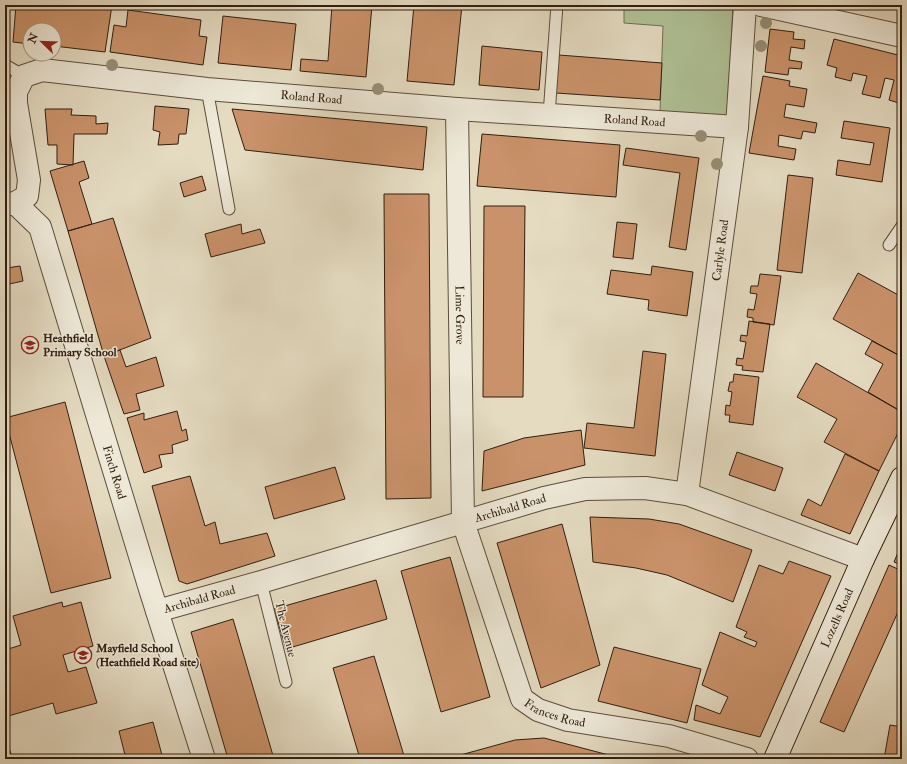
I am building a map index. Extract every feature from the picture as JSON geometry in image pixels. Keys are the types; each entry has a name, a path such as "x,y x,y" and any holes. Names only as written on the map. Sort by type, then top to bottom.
{"street":[{"name":"Carlyle Road","path":"687,494 737,127 745,5"},
{"path":"761,5 902,36"},
{"name":"Roland Road","path":"24,76 42,70 207,89 457,109 737,127"},
{"path":"10,204 27,196 28,180 17,115 16,92 24,76"},
{"name":"Lime Grove","path":"457,109 463,522"},
{"name":"Finch Road","path":"10,204 40,227 157,611 204,759"},
{"name":"Lozells Road","path":"775,759 863,559 902,478"},
{"name":"Archibald Road","path":"157,611 261,582 544,498 585,489 645,488 687,494 863,559"},
{"name":"Frances Road","path":"463,522 522,698 538,710 568,720 669,736 748,759"}],"lane":[{"path":"548,114 557,5"},
{"path":"5,65 24,76"},
{"path":"207,89 229,209"},
{"path":"889,245 902,226"},
{"name":"The Avenue","path":"261,582 286,682"}],"green space":[{"path":"624,5 733,5 727,119 660,112 663,26 624,23"}],"building":[{"path":"16,5 112,5 105,52 62,47 62,22 22,22 22,43 13,42"},
{"path":"332,5 372,5 366,77 300,71 301,59 328,61"},
{"path":"414,5 462,5 454,85 407,81"},
{"path":"579,5 615,5 615,8"},
{"path":"128,10 201,20 199,36 207,37 203,65 110,52 114,25 126,27"},
{"path":"223,16 296,24 291,70 218,63"},
{"path":"770,29 794,32 793,39 805,40 804,49 791,47 789,60 802,62 801,69 789,68 788,75 765,72"},
{"path":"834,39 902,56 902,104 889,100 894,80 885,78 880,98 862,94 867,76 853,73 851,81 835,77 837,68 827,65"},
{"path":"482,46 542,52 539,90 479,85"},
{"path":"559,55 662,63 660,100 556,93"},
{"path":"763,76 790,81 789,86 807,89 804,107 786,104 784,117 817,123 815,133 803,131 801,139 779,135 778,146 796,149 794,160 749,153"},
{"path":"155,106 189,109 186,134 179,134 178,144 158,145 160,132 153,130"},
{"path":"45,109 72,109 71,115 96,116 96,124 108,123 107,134 74,134 73,165 57,164 57,145 48,145"},
{"path":"232,109 427,127 423,170 245,150"},
{"path":"844,121 890,128 882,182 836,175 838,160 870,165 874,143 841,138"},
{"path":"482,134 620,145 616,197 477,186"},
{"path":"626,148 699,158 686,250 669,247 680,173 623,165"},
{"path":"84,161 89,178 79,182 92,224 68,231 50,171"},
{"path":"788,175 813,178 802,273 777,270"},
{"path":"202,176 206,190 184,197 180,183"},
{"path":"384,194 429,194 431,498 386,499"},
{"path":"484,206 525,206 523,397 483,397"},
{"path":"113,218 151,338 104,356 68,231"},
{"path":"617,222 637,224 633,259 613,257"},
{"path":"241,224 242,234 260,229 265,243 211,257 205,234"},
{"path":"5,259 7,268 20,266 23,281 5,285"},
{"path":"652,266 693,272 687,316 648,310 649,300 607,294 611,270 651,275"},
{"path":"858,273 902,297 902,357 833,319"},
{"path":"760,274 781,276 774,325 753,322 753,318 747,317 748,309 754,310 757,294 750,293 751,286 758,286"},
{"path":"749,321 770,324 763,372 742,370 743,366 736,365 737,358 743,359 746,342 740,341 741,335 747,336"},
{"path":"872,341 902,357 902,412 868,392 883,364 865,354"},
{"path":"120,350 126,367 156,357 164,386 136,394 140,410 124,414 104,356"},
{"path":"643,351 666,354 655,456 584,448 587,423 634,428"},
{"path":"816,363 902,412 902,425 879,471 824,442 837,419 797,397"},
{"path":"734,374 759,377 753,425 729,422 730,415 725,415 726,405 730,406 732,392 728,391 730,382 733,382"},
{"path":"65,402 111,578 51,593 5,418"},
{"path":"177,411 182,431 186,429 188,440 172,445 173,453 159,455 162,467 144,473 127,418 144,413 144,420"},
{"path":"581,430 585,465 482,491 484,451 524,438"},
{"path":"737,452 783,468 775,491 729,475"},
{"path":"845,454 879,471 850,534 801,515 808,499 821,506"},
{"path":"335,467 345,499 274,519 265,487"},
{"path":"190,476 205,526 215,522 220,544 267,533 275,556 187,584 179,581 152,486"},
{"path":"590,517 649,519 679,524 752,550 733,602 667,575 636,568 593,562"},
{"path":"562,524 600,665 541,688 497,543"},
{"path":"902,543 902,565 894,562"},
{"path":"450,557 490,697 441,712 401,571"},
{"path":"789,561 831,576 760,737 694,720 696,705 720,714 728,697 702,685 720,632 755,647 757,642 744,637 747,632 736,627 759,565 783,574"},
{"path":"889,565 902,571 902,603 844,732 820,722"},
{"path":"376,580 387,619 286,649 274,609"},
{"path":"62,602 63,607 81,602 93,646 63,655 68,672 86,667 97,703 56,714 53,703 5,717 5,650 21,645 13,616"},
{"path":"233,619 274,759 228,759 191,632"},
{"path":"614,647 701,669 687,723 598,701"},
{"path":"374,656 405,759 360,759 333,668"},
{"path":"153,722 162,755 147,759 126,759 119,731"},
{"path":"890,725 902,727 902,759 884,759"},
{"path":"5,735 12,757 7,759 5,759"},
{"path":"544,738 624,759 446,759 515,740"}],"place":[{"name":"Heathfield Primary School","path":"30,345"},
{"name":"Mayfield School (Heathfield Road site)","path":"83,655"}]}
